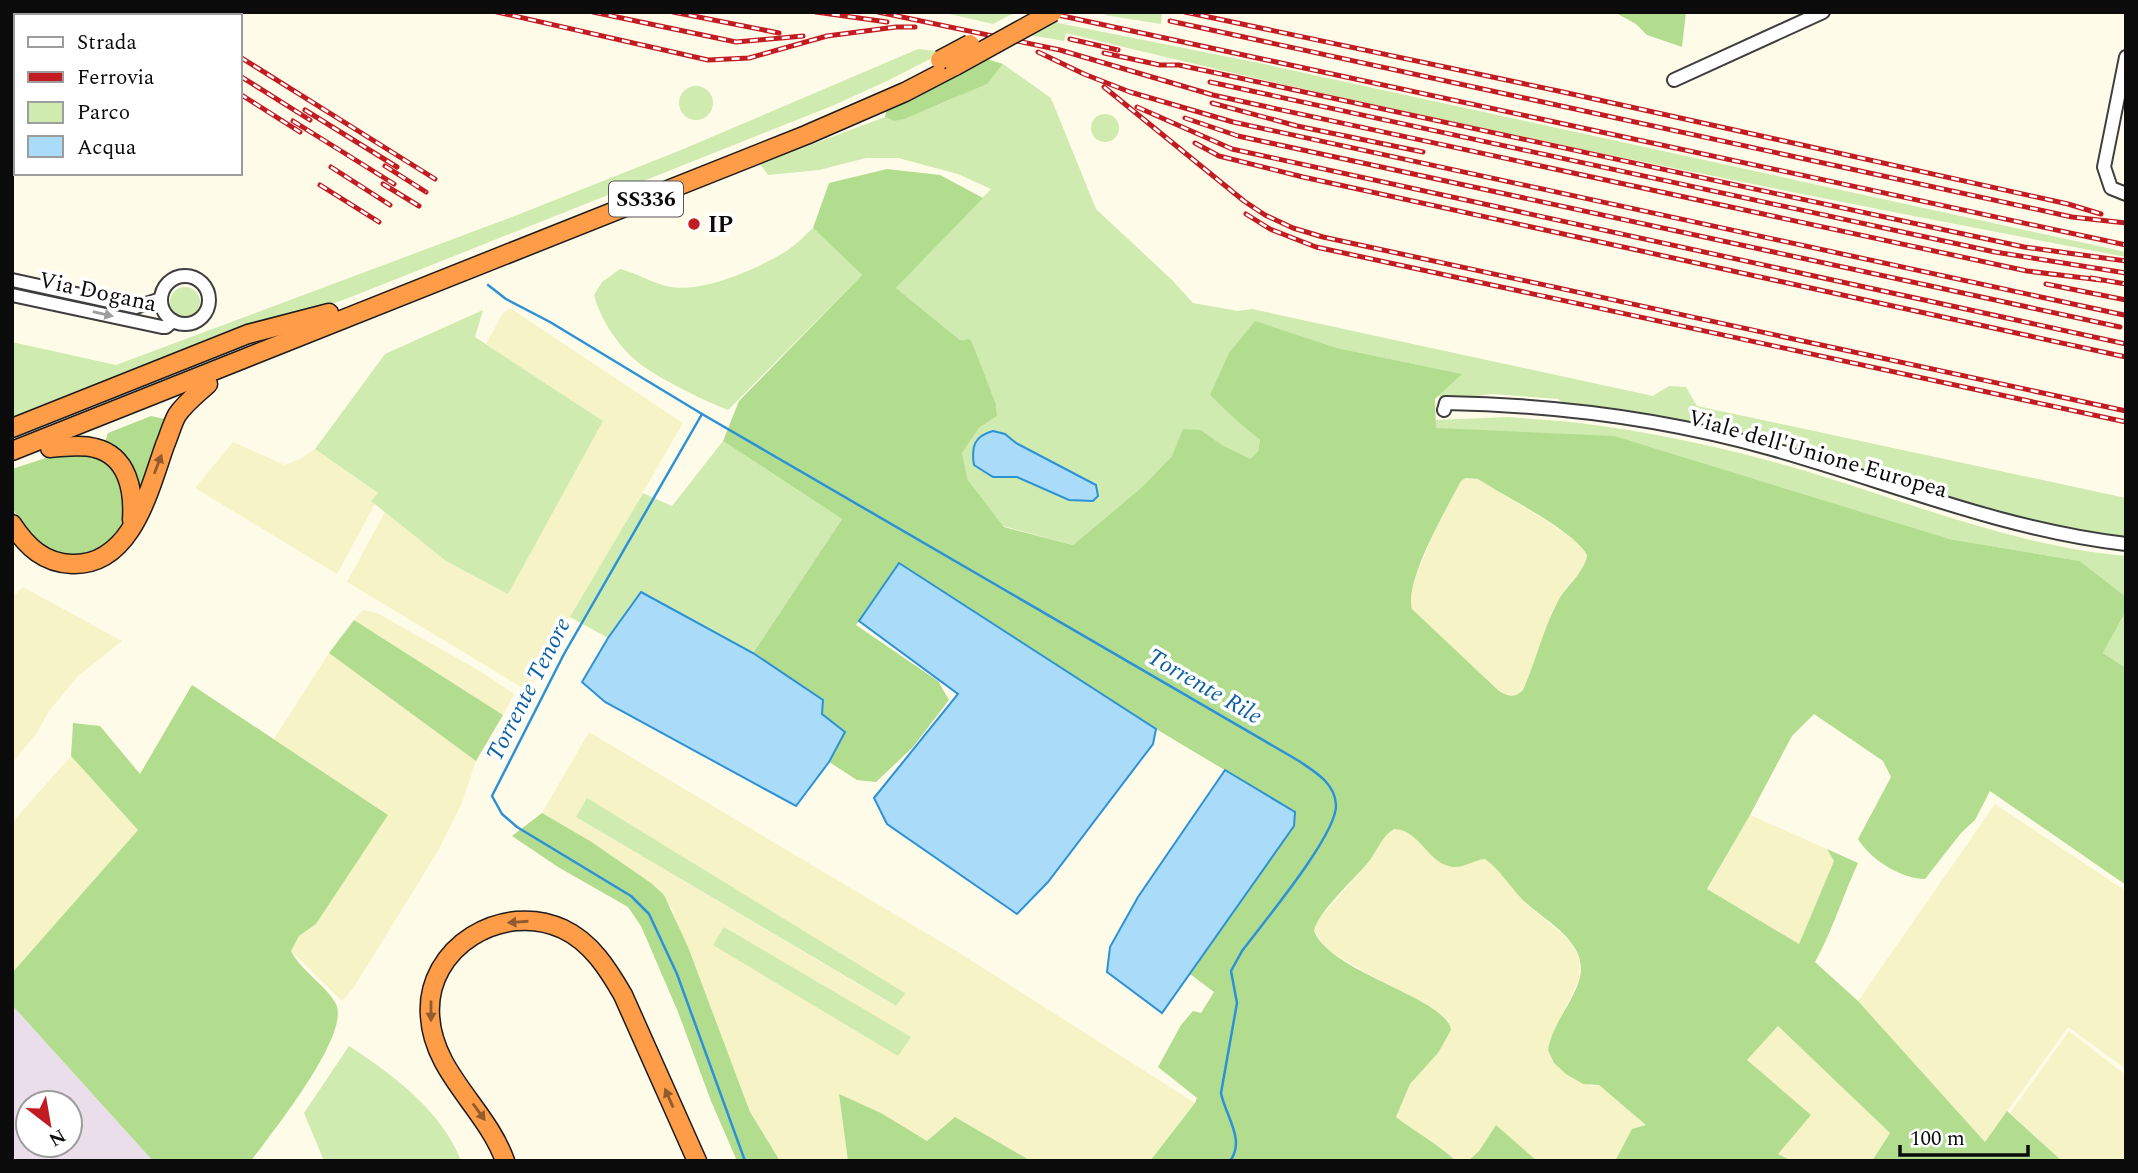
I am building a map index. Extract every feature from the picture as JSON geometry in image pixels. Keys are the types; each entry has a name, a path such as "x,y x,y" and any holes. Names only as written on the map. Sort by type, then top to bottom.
{"highway":[{"name":"SS336","path":"947,63 1029,12"},
{"name":"SS336","path":"12,451 856,102 947,63 1053,12"},
{"name":"SS336","path":"12,439 331,318"},
{"path":"12,463 260,364 331,318"},
{"path":"12,428 248,334 331,318"},
{"path":"12,524 29,547 45,558 62,564 80,565 99,560 113,552 132,527 144,503 176,417 208,384"},
{"path":"50,448 96,448 111,455 129,479 133,500 132,527"},
{"path":"505,1161 490,1128 446,1066 435,1042 429,1014 434,983 448,956 474,934 517,920 544,922 565,930 592,950 611,973 697,1161"}],"street":[{"path":"1674,80 1823,12"},
{"path":"2126,57 2104,167 2111,188 2126,194"},
{"name":"Via Dogana","path":"179,276 198,279 204,285 209,303 207,311 200,320 183,324 173,321 163,310 161,299 164,287 179,276"},
{"name":"Via Dogana","path":"12,280 136,307 161,299"},
{"name":"Via Dogana","path":"12,295 162,327 173,321"},
{"name":"Viale dell'Unione Europea","path":"2126,544 2092,541 2029,528 1771,449 1672,425 1599,414 1499,404 1446,402 1444,410 1502,411 1600,421 1717,443 1766,455 2029,537 2126,551"}],"shaded area":[{"path":"510,308 683,423 528,691 347,582 385,512 446,561 508,593 603,421 486,344 503,313"},
{"path":"233,442 285,465 315,449 379,494 371,501 375,504 337,574 195,488"},
{"path":"1468,477 1478,479 1547,521 1575,541 1587,555 1584,566 1566,588 1552,612 1527,681 1523,690 1515,696 1499,691 1412,609 1409,600 1412,585 1435,530 1461,481"},
{"path":"23,587 122,641 78,676 12,763 12,598"},
{"path":"363,610 377,613 480,671 514,694 503,715 354,620"},
{"path":"329,653 476,761 462,803 438,851 354,987 342,1001 291,951 299,936 316,924 388,815 274,739"},
{"path":"589,732 958,952 1195,1103 1150,1161 1031,1161 955,1117 927,1141 839,1095 848,1161 780,1161 750,1112 671,907 542,813","holes":["588,799 905,993 905,994 895,1006 576,817","724,927 910,1037 898,1056 714,945"]},
{"path":"71,756 138,830 12,973 12,823"},
{"path":"1995,804 2126,891 2126,1069 2068,1027 1985,1142 1858,1001"},
{"path":"1750,815 1827,849 1834,861 1799,944 1707,890"},
{"path":"1394,829 1413,836 1433,857 1474,861 1485,859 1528,905 1570,941 1579,958 1579,980 1553,1033 1590,1086 1599,1085 1646,1125 1621,1148 1615,1161 1537,1161 1496,1125 1479,1151 1468,1161 1456,1161 1396,1117 1410,1084 1438,1053 1449,1021 1429,1006 1327,950 1314,931 1318,920 1356,877 1384,837"},
{"path":"12,1005 153,1161 12,1161"},
{"path":"1778,1026 1890,1133 1872,1161 1792,1161 1778,1155 1747,1060"},
{"path":"2069,1031 2126,1075 2126,1161 2062,1161 2010,1113"}],"green space":[{"path":"941,12 1010,12 1014,13 993,24"},
{"path":"1114,12 1162,12 1161,24 1104,15"},
{"path":"1614,12 1686,12 1682,47 1647,35 1636,24"},
{"path":"1053,22 1259,63 2126,252 2126,257 1461,124 1066,33 1064,41 1030,35"},
{"path":"918,49 944,52 832,106 351,297 12,421 12,342 116,365 512,217 681,150"},
{"path":"984,58 1003,64 987,84 904,119 894,121 885,117 887,107 939,85"},
{"path":"1003,64 1051,98 1096,209 1193,303 1238,311 1252,309 1653,396 1669,386 1686,387 1697,406 2126,498 2126,540 2030,524 1877,476 1567,405 1558,399 1491,394 1440,398 1439,395 1461,374 1337,348 1255,322 1211,395 1260,440 1258,451 1249,460 1201,430 1142,487 1073,545 1003,526 968,480 962,453 979,428 997,416 996,404 972,342 960,340 896,288 991,189 958,174 898,158 866,158 819,170 768,175 760,164 885,117 894,121 937,105 983,83"},
{"path":"696,86 708,91 713,103 708,115 696,120 684,115 679,103 684,91"},
{"path":"1105,114 1115,118 1119,128 1115,138 1105,142 1095,138 1091,128 1095,118"},
{"path":"887,169 940,175 983,198 896,288 960,340 969,339 972,342 996,404 997,416 979,428 962,453 968,480 1004,527 1073,545 1142,487 1172,456 1183,429 1201,430 1222,445 1250,459 1258,451 1260,440 1210,395 1229,353 1255,321 1337,348 1462,374 1435,399 1436,428 1614,436 1949,539 2080,561 2126,597 2126,611 2103,653 2126,668 2126,885 1990,791 1975,820 1961,833 1925,879 1896,872 1870,854 1858,839 1891,777 1883,761 1814,714 1792,736 1707,889 1799,944 1834,861 1827,849 1858,863 1815,962 1858,1001 1985,1142 2007,1111 2062,1161 1872,1161 1890,1133 1778,1026 1747,1060 1811,1115 1778,1154 1792,1161 1615,1161 1632,1129 1646,1125 1599,1085 1583,1084 1566,1074 1554,1063 1548,1050 1553,1032 1579,981 1581,967 1572,943 1530,907 1485,859 1457,867 1444,865 1411,835 1394,829 1322,914 1314,931 1325,946 1342,960 1430,1007 1444,1018 1451,1030 1438,1053 1410,1084 1396,1117 1456,1161 1150,1161 1197,1098 1158,1067 1181,1025 1193,1011 1201,1013 1214,992 1190,974 1250,890 1295,812 1156,729 900,563 856,625 938,681 949,700 913,747 876,782 857,780 829,762 845,731 822,714 823,700 753,653 842,519 723,441 739,401 862,275 813,228 829,183","holes":["1466,478 1478,479 1553,524 1587,555 1583,567 1561,595 1523,690 1515,695 1499,691 1412,609 1414,581 1437,526 1461,481"]},
{"path":"813,228 862,275 728,410 678,387 641,365 627,352 604,321 594,295 602,282 620,269 666,286 680,288 729,278 776,257 791,248"},
{"path":"185,287 191,288 199,296 199,308 191,316 185,317 179,316 171,308 170,302 171,296 179,288"},
{"path":"483,310 475,337 603,421 508,594 446,561 371,501 378,493 315,449 385,354"},
{"path":"151,416 165,419 141,491 127,458 104,445 108,433"},
{"path":"1509,417 1602,426 1715,447 1812,473 2006,534 2085,551 2126,556 2126,597 2080,561 1949,539 1436,428 1435,420"},
{"path":"723,441 842,519 753,653 642,593 608,638 570,617 643,493 672,506"},
{"path":"75,453 96,457 116,471 125,484 124,522 107,543 94,553 50,551 28,531 12,508 12,469 55,455"},
{"path":"2126,611 2126,668 2103,653"},
{"path":"354,620 503,715 476,761 329,653"},
{"path":"192,685 388,815 316,924 299,936 291,951 336,1004 337,1019 332,1038 307,1084 251,1161 153,1161 12,1005 12,973 138,830 71,756 73,723 100,726 140,774"},
{"path":"587,798 905,994 896,1006 576,817"},
{"path":"542,813 590,841 664,895 688,947 750,1112 780,1161 737,1161 678,1012 641,926 628,907 558,867 512,836"},
{"path":"724,927 911,1037 898,1056 713,945"},
{"path":"349,1046 382,1069 429,1110 442,1126 461,1161 324,1161 304,1113"},
{"path":"839,1094 881,1113 927,1141 955,1117 1031,1161 848,1161"},
{"path":"1496,1125 1537,1161 1468,1161 1479,1151"}],"water":[{"path":"993,431 1005,434 1016,443 1096,485 1098,496 1093,501 1069,500 1017,477 993,477 974,465 973,453 978,439"},
{"path":"899,563 1156,729 1153,744 1048,882 1017,914 887,824 874,798 958,694 859,621"},
{"path":"641,592 753,653 823,700 822,714 845,732 829,762 796,806 605,702 582,682 608,638"},
{"path":"1225,770 1295,812 1294,826 1162,1013 1107,972 1110,947 1138,897"}],"waterway":[{"name":"Torrente Rile","path":"488,285 506,299 550,322 702,414 1299,761 1328,784 1336,805 1325,837 1242,951 1231,971 1237,1003 1221,1093 1235,1136 1236,1145 1230,1161"},
{"name":"Torrente Tenore","path":"702,414 564,654 492,796 502,814 517,827 631,896 649,914 677,974 745,1161"}],"railway":[{"path":"497,12 708,60 749,58 827,36 915,27"},
{"path":"593,12 736,42 803,36"},
{"path":"673,12 779,33"},
{"path":"816,12 887,22"},
{"path":"878,12 1060,50 1213,95 1254,104 2027,271 2101,280"},
{"path":"1044,12 2126,245"},
{"path":"1185,12 1563,92 2068,204 2101,214"},
{"path":"1170,21 2072,217 2126,223"},
{"path":"1070,39 1118,50"},
{"path":"1038,52 1130,92 1233,122 2124,315"},
{"path":"1104,53 1160,65 1179,65 2024,247 2126,261"},
{"path":"242,58 435,179"},
{"path":"242,77 310,120"},
{"path":"1210,82 1995,252 2126,273"},
{"path":"1104,87 1244,201 1265,215 1293,228 1323,237 2126,411"},
{"path":"242,95 300,132"},
{"path":"1212,103 1297,126 1423,152"},
{"path":"1137,107 1232,149 2126,344"},
{"path":"305,110 397,167"},
{"path":"1185,118 1238,136 2120,327"},
{"path":"293,121 394,184"},
{"path":"1195,143 1219,156 1303,177 2126,357"},
{"path":"385,166 426,192"},
{"path":"331,167 390,205"},
{"path":"383,184 419,206"},
{"path":"320,185 379,222"},
{"path":"1246,214 1270,229 1316,247 2126,422"},
{"path":"2091,278 2126,284"},
{"path":"2046,284 2126,300"}],"place":[{"name":"IP","path":"694,224"}]}
